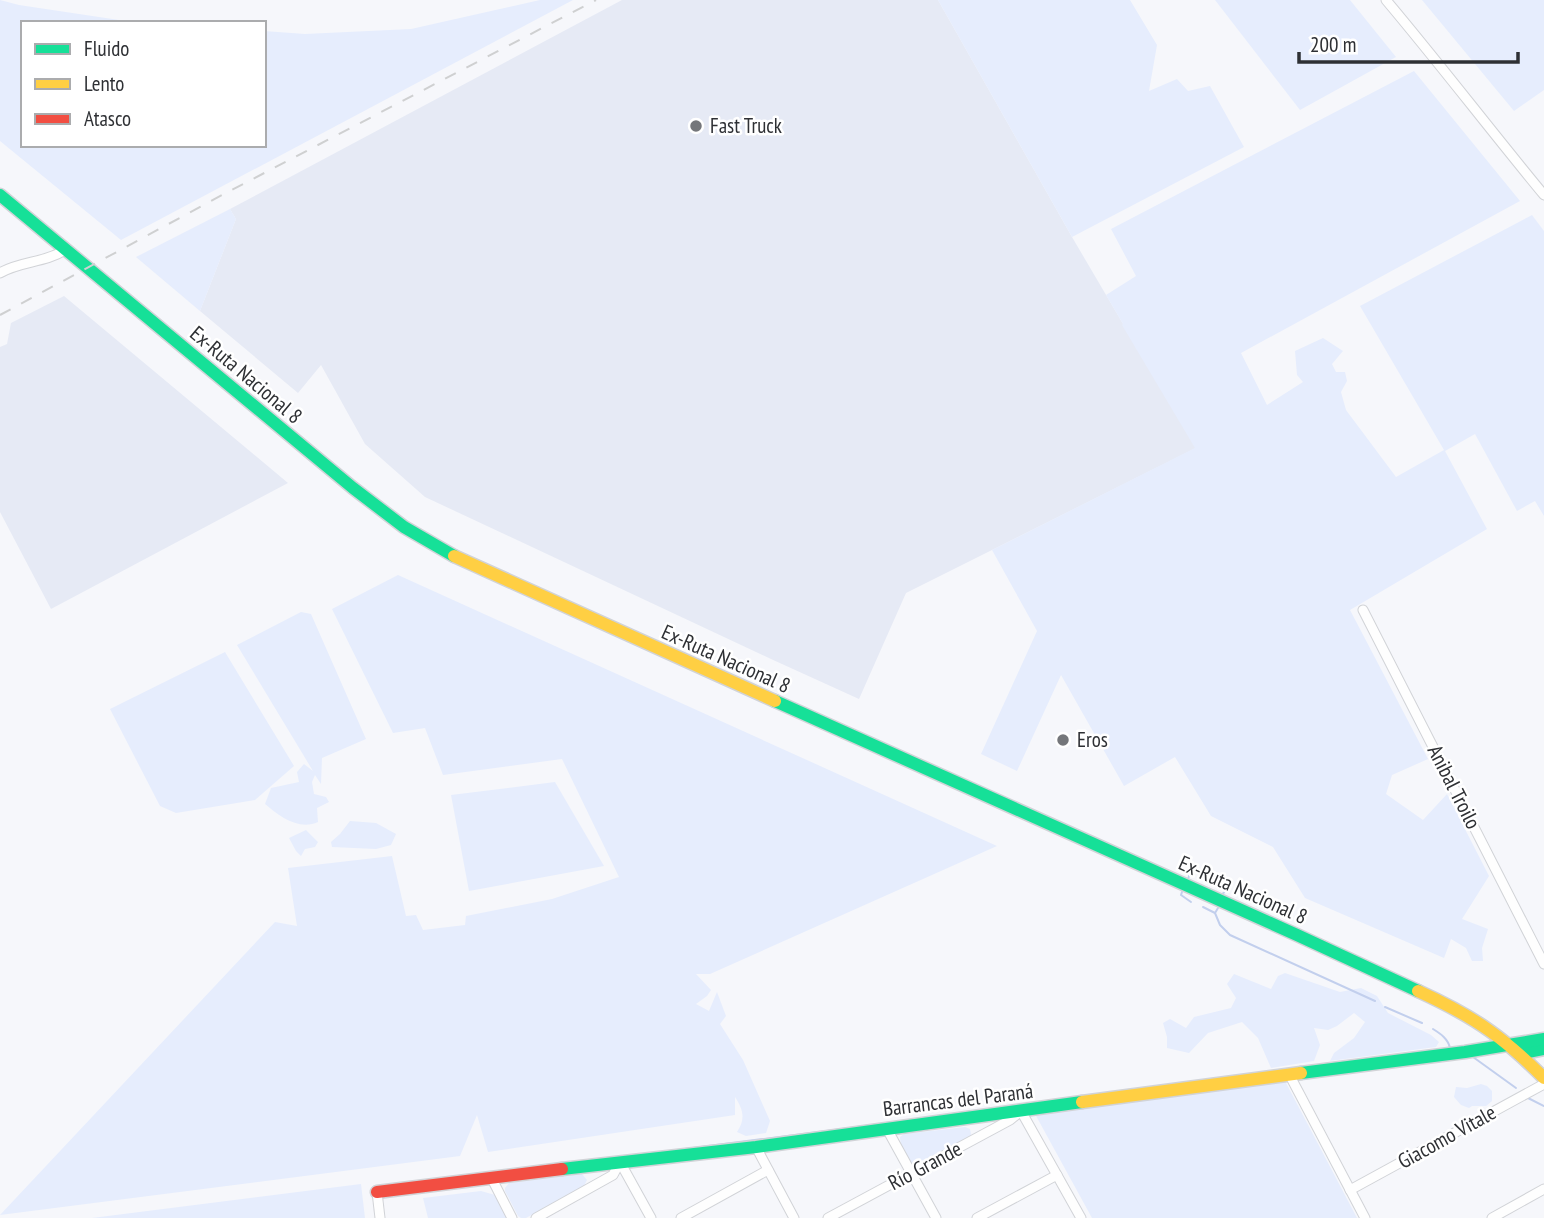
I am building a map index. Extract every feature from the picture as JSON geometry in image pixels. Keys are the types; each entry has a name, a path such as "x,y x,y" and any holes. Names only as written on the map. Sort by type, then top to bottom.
{"main road":[{"name":"Ex-Ruta Nacional 8","path":"0,195 353,488 404,527 457,558 1414,989 1489,1030 1519,1054 1544,1081"},
{"name":"Barrancas del Paraná","path":"377,1192 756,1147 1465,1052 1544,1039"},
{"path":"1519,1054 1544,1049"}],"street":[{"path":"1386,0 1544,195"},
{"path":"0,273 65,250"},
{"name":"Anibal Troilo","path":"1363,610 1544,964"},
{"path":"1289,1074 1364,1218"},
{"name":"Giacomo Vitale","path":"1350,1191 1544,1081"},
{"path":"1021,1111 1080,1218"},
{"name":"Río Grande","path":"828,1218 1010,1120 1021,1111"},
{"path":"887,1129 936,1218"},
{"path":"756,1147 794,1218"},
{"path":"536,1218 614,1175 620,1162"},
{"path":"620,1162 651,1218"},
{"path":"681,1218 768,1170"},
{"path":"977,1218 1057,1175"},
{"path":"492,1179 512,1218"},
{"path":"1492,1218 1544,1189"},
{"path":"377,1192 380,1218"}],"shaded area":[{"path":"0,0 126,21 21,21 21,147 266,147 266,31 305,34 411,29 540,0 573,0 121,240 0,141"},
{"path":"622,0 938,0 1072,237 1196,448 906,593 859,699 425,497 365,444 321,365 298,393 200,311 236,219 230,209"},
{"path":"938,0 1130,0 1157,45 1149,91 1177,79 1188,91 1210,86 1244,147 1072,237"},
{"path":"1215,0 1350,0 1396,57 1300,110"},
{"path":"1422,0 1544,0 1544,90 1514,111"},
{"path":"1414,71 1520,201 1241,353 1267,405 1303,382 1297,375 1295,351 1323,338 1343,351 1332,364 1336,372 1345,372 1347,381 1341,392 1346,410 1396,477 1444,450 1360,306 1532,215 1544,231 1544,516 1535,501 1517,511 1475,434 1445,451 1487,529 1350,610 1428,759 1392,775 1386,794 1423,820 1447,794 1489,876 1462,919 1488,929 1482,948 1483,961 1472,961 1466,948 1451,939 1444,958 1305,898 1273,847 1211,816 1175,757 1124,786 1061,675 1017,771 981,754 1037,631 992,550 1195,448 1106,295 1136,276 1111,229"},
{"path":"230,209 236,219 200,311 136,257"},
{"path":"64,296 288,483 51,609 0,512 0,347 7,344 11,323"},
{"path":"398,575 997,846 710,974 696,974 711,990 696,1004 709,1011 717,992 726,1016 720,1024 743,1060 770,1121 766,1133 746,1136 737,1132 742,1123 742,1114 735,1097 735,1115 488,1152 477,1115 460,1156 0,1215 275,922 297,926 288,868 392,856 406,916 416,915 423,930 465,925 466,916 552,899 619,877 562,759 443,775 425,728 393,733 332,609"},
{"path":"301,612 311,614 366,739 322,758 321,784 315,775 312,782 314,794 326,797 329,802 317,808 318,822 304,825 283,817 265,804 271,788 299,782 297,772 304,764 313,771 237,645"},
{"path":"225,652 294,766 255,800 176,813 160,806 110,709"},
{"path":"555,782 604,866 469,891 451,795"},
{"path":"350,821 376,823 396,834 391,845 376,849 332,847 331,842"},
{"path":"306,830 318,842 315,847 305,849 301,856 289,838"},
{"path":"1285,973 1340,992 1361,988 1377,996 1388,1013 1431,1035 1439,1042 1436,1047 1330,1061 1334,1053 1354,1038 1365,1022 1354,1013 1328,1030 1314,1028 1320,1045 1314,1061 1271,1068 1258,1038 1242,1022 1208,1033 1189,1053 1167,1048 1163,1023 1170,1019 1186,1028 1194,1017 1231,1008 1236,998 1227,984 1234,974 1271,989 1278,976"},
{"path":"1285,1081 1357,1218 1092,1218 1035,1114 1185,1090 1190,1094"},
{"path":"1481,1084 1492,1091 1492,1101 1486,1106 1469,1108 1461,1105 1454,1097 1456,1087 1467,1088"},
{"path":"965,1127 970,1129 969,1138 916,1166 907,1157 900,1141 904,1134"},
{"path":"582,1174 587,1180 584,1186 526,1218 518,1216 505,1191 509,1183"},
{"path":"361,1184 365,1218 92,1218"},
{"path":"481,1191 495,1195 508,1218 428,1218 423,1198"}],"waterway":[{"path":"1188,879 1192,868"},
{"path":"1223,894 1227,885"},
{"path":"1182,892 1181,895 1191,902"},
{"path":"1203,907 1215,913"},
{"path":"1218,908 1215,913 1220,925 1230,935 1375,1001"},
{"path":"1385,1007 1422,1023"},
{"path":"1433,1029 1444,1037 1450,1048"},
{"path":"1473,1057 1516,1088"},
{"path":"1528,1098 1544,1106"},
{"path":"685,1149 888,1123"}],"railway":[{"path":"0,315 224,194 596,0"}],"traffic: fast":[{"path":"0,195 353,488 404,527 454,556"},
{"path":"775,701 1418,991"},
{"path":"1301,1073 1544,1039"},
{"path":"1519,1054 1544,1049"},
{"path":"562,1169 756,1147 1082,1102"}],"traffic: slow":[{"path":"454,556 775,701"},
{"path":"1418,991 1482,1025 1544,1078"},
{"path":"1082,1102 1301,1073"}],"traffic: jam":[{"path":"377,1192 562,1169"}],"place":[{"name":"Fast Truck","path":"696,126"},
{"name":"Eros","path":"1063,740"}]}
